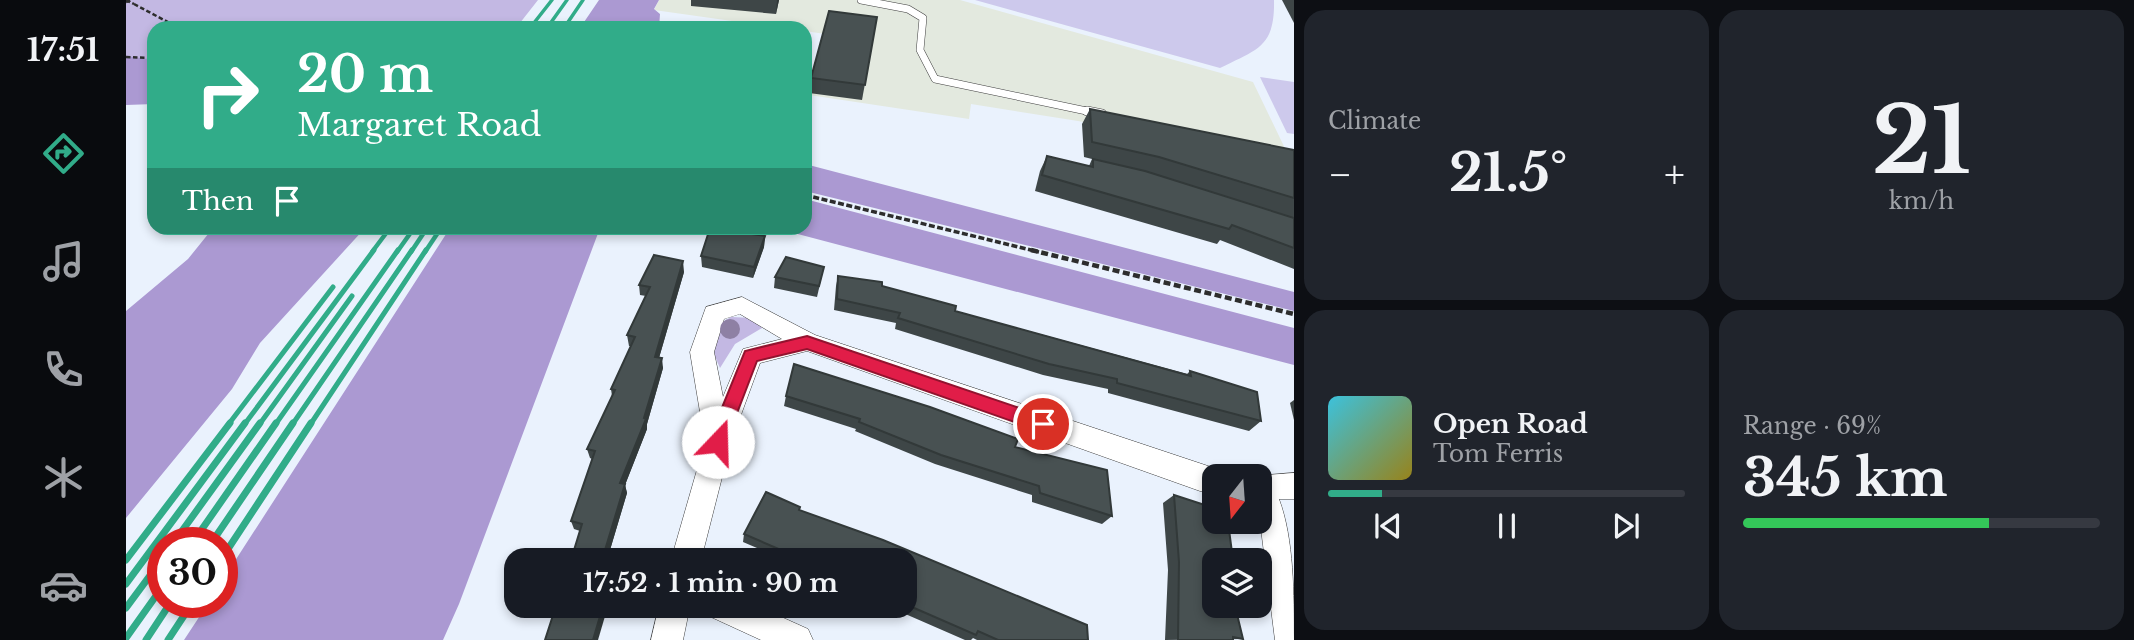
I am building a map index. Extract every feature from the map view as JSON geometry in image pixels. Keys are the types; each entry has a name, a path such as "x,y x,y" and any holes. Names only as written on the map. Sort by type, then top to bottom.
{"street":[{"path":"718,442 702,352 714,313 743,306 807,342 1202,478"},
{"path":"690,548 718,442 751,356 807,342"},
{"path":"1272,487 1294,486"},
{"path":"1272,514 1276,521 1291,640"},
{"path":"667,640 672,618"},
{"path":"748,618 797,640"}],"lane":[{"path":"861,0 869,4 912,8 923,18 918,36 919,57 935,79 1110,115"}],"path":[{"path":"126,1 133,2 167,21"},
{"path":"126,57 147,58"},
{"path":"812,197 1294,314"}],"shaded area":[{"path":"126,0 538,0 522,21 147,21 147,78 126,83"},
{"path":"599,0 659,0 654,9 660,14 660,21 585,21"},
{"path":"659,0 960,0 1253,82 1292,163 1078,121 971,104 969,119 812,95 812,84 825,34 812,32 812,21 732,21 654,10"},
{"path":"975,0 1274,0 1274,16 1262,44 1254,51 1220,68"},
{"path":"126,56 147,59 147,104 126,105"},
{"path":"1260,77 1294,82 1294,134 1287,133"},
{"path":"812,166 1294,292 1294,311 812,193"},
{"path":"812,201 1294,328 1294,365 802,235 812,235"},
{"path":"207,235 359,235 260,343 232,389 126,518 126,311 188,259"},
{"path":"445,235 597,235 459,604 443,640 184,640 198,618 238,618 238,556"},
{"path":"731,317 754,318 762,328 735,344 720,368 713,352 719,324"}],"building":[{"path":"829,11 877,17 865,85 812,78"},
{"path":"1090,109 1294,150 1294,198 1159,157 1092,142"},
{"path":"1047,156 1093,167 1093,159 1145,171 1294,218 1294,248 1232,225 1229,229 1042,175"},
{"path":"708,235 765,236 754,267 701,256"},
{"path":"654,255 683,261 655,357 662,358 644,418 646,419 620,483 625,484 606,548 575,548 582,524 571,521 595,451 587,449 615,390 611,389 635,337 627,335 650,287 639,285"},
{"path":"786,257 824,267 819,286 775,277"},
{"path":"838,276 882,282 882,286 956,306 955,311 1191,376 1190,371 1257,392 1261,421 1117,383 1117,379 1049,364 898,318 900,313 837,299"},
{"path":"794,364 930,407 1018,439 1015,447 1107,470 1112,516 1040,493 1039,486 941,455 859,422 860,419 786,396"},
{"path":"766,492 800,507 799,510 902,548 776,548 744,534"},
{"path":"1174,495 1202,504 1202,534 1230,534 1231,548 1202,548 1202,618 1238,618 1243,639 1233,637 1233,640 1178,640 1179,562"},
{"path":"917,554 1087,625 1088,640 998,640 978,631 976,635 917,609"},
{"path":"552,618 599,618 593,640 545,640"}],"railway":[{"path":"536,21 552,0"},
{"path":"552,21 567,0"},
{"path":"569,21 583,0"},
{"path":"372,252 385,235"},
{"path":"397,252 409,235"},
{"path":"411,252 422,235"},
{"path":"425,252 436,235"},
{"path":"244,425 374,250"},
{"path":"275,425 398,250"},
{"path":"292,425 412,250"},
{"path":"310,425 426,250"},
{"path":"228,425 333,287"},
{"path":"259,425 352,296"},
{"path":"126,560 230,423"},
{"path":"126,584 245,423"},
{"path":"185,527 260,423"},
{"path":"203,527 276,423"},
{"path":"222,527 293,423"},
{"path":"238,534 311,423"},
{"path":"126,608 147,580"},
{"path":"126,638 147,608"},
{"path":"146,640 160,618"},
{"path":"168,640 182,618"}],"route":[{"path":"718,442 751,356 807,342 1043,424"}]}
